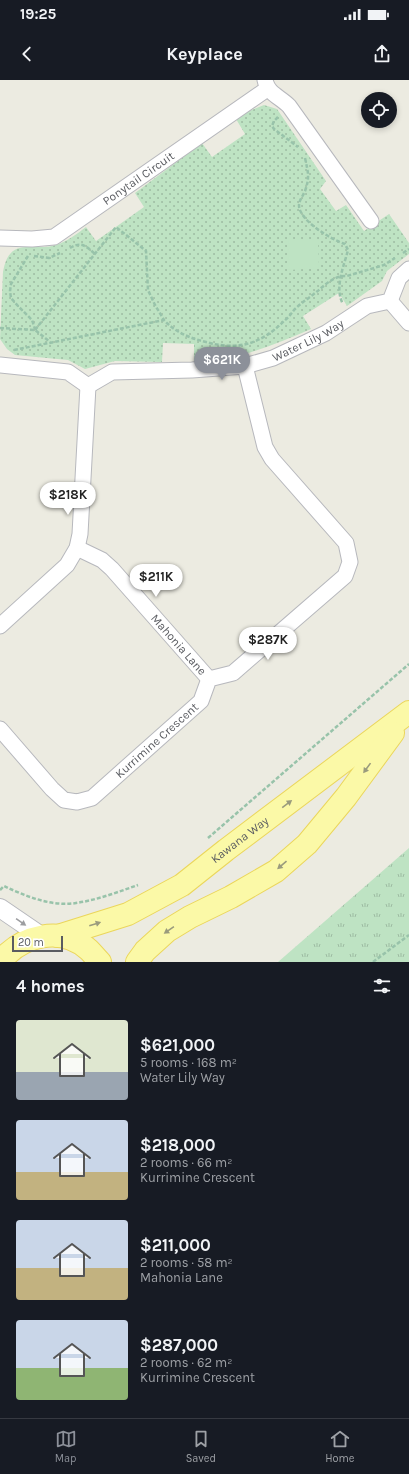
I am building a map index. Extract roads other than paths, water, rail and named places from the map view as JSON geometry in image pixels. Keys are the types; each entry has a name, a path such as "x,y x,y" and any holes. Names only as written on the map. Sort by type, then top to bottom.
{"main road":[{"name":"Kawana Way","path":"0,962 18,945 29,939 50,936 128,914 182,886 226,850 408,713"},
{"name":"Kawana Way","path":"137,962 145,951 166,931 190,917 231,897 276,871 307,844 346,797 408,713"},
{"path":"50,936 74,941 88,950 100,962"}],"street":[{"name":"Ponytail Circuit","path":"0,238 32,240 54,237 266,84 289,106 371,221"},
{"path":"409,269 399,278 390,301 409,323"},
{"name":"Water Lily Way","path":"88,386 112,372 192,370 245,366 273,358 326,333 367,306 390,301"},
{"path":"0,626 67,565 77,548 80,534 88,386 68,372 6,366"},
{"path":"209,679 233,673 345,576 350,562 346,543 272,459 265,447 245,366"},
{"name":"Mahonia Lane","path":"77,548 102,560 112,568 209,679"},
{"name":"Kurrimine Crescent","path":"0,729 52,789 64,800 77,802 92,798 201,701 209,679"},
{"path":"0,908 50,936"}]}
